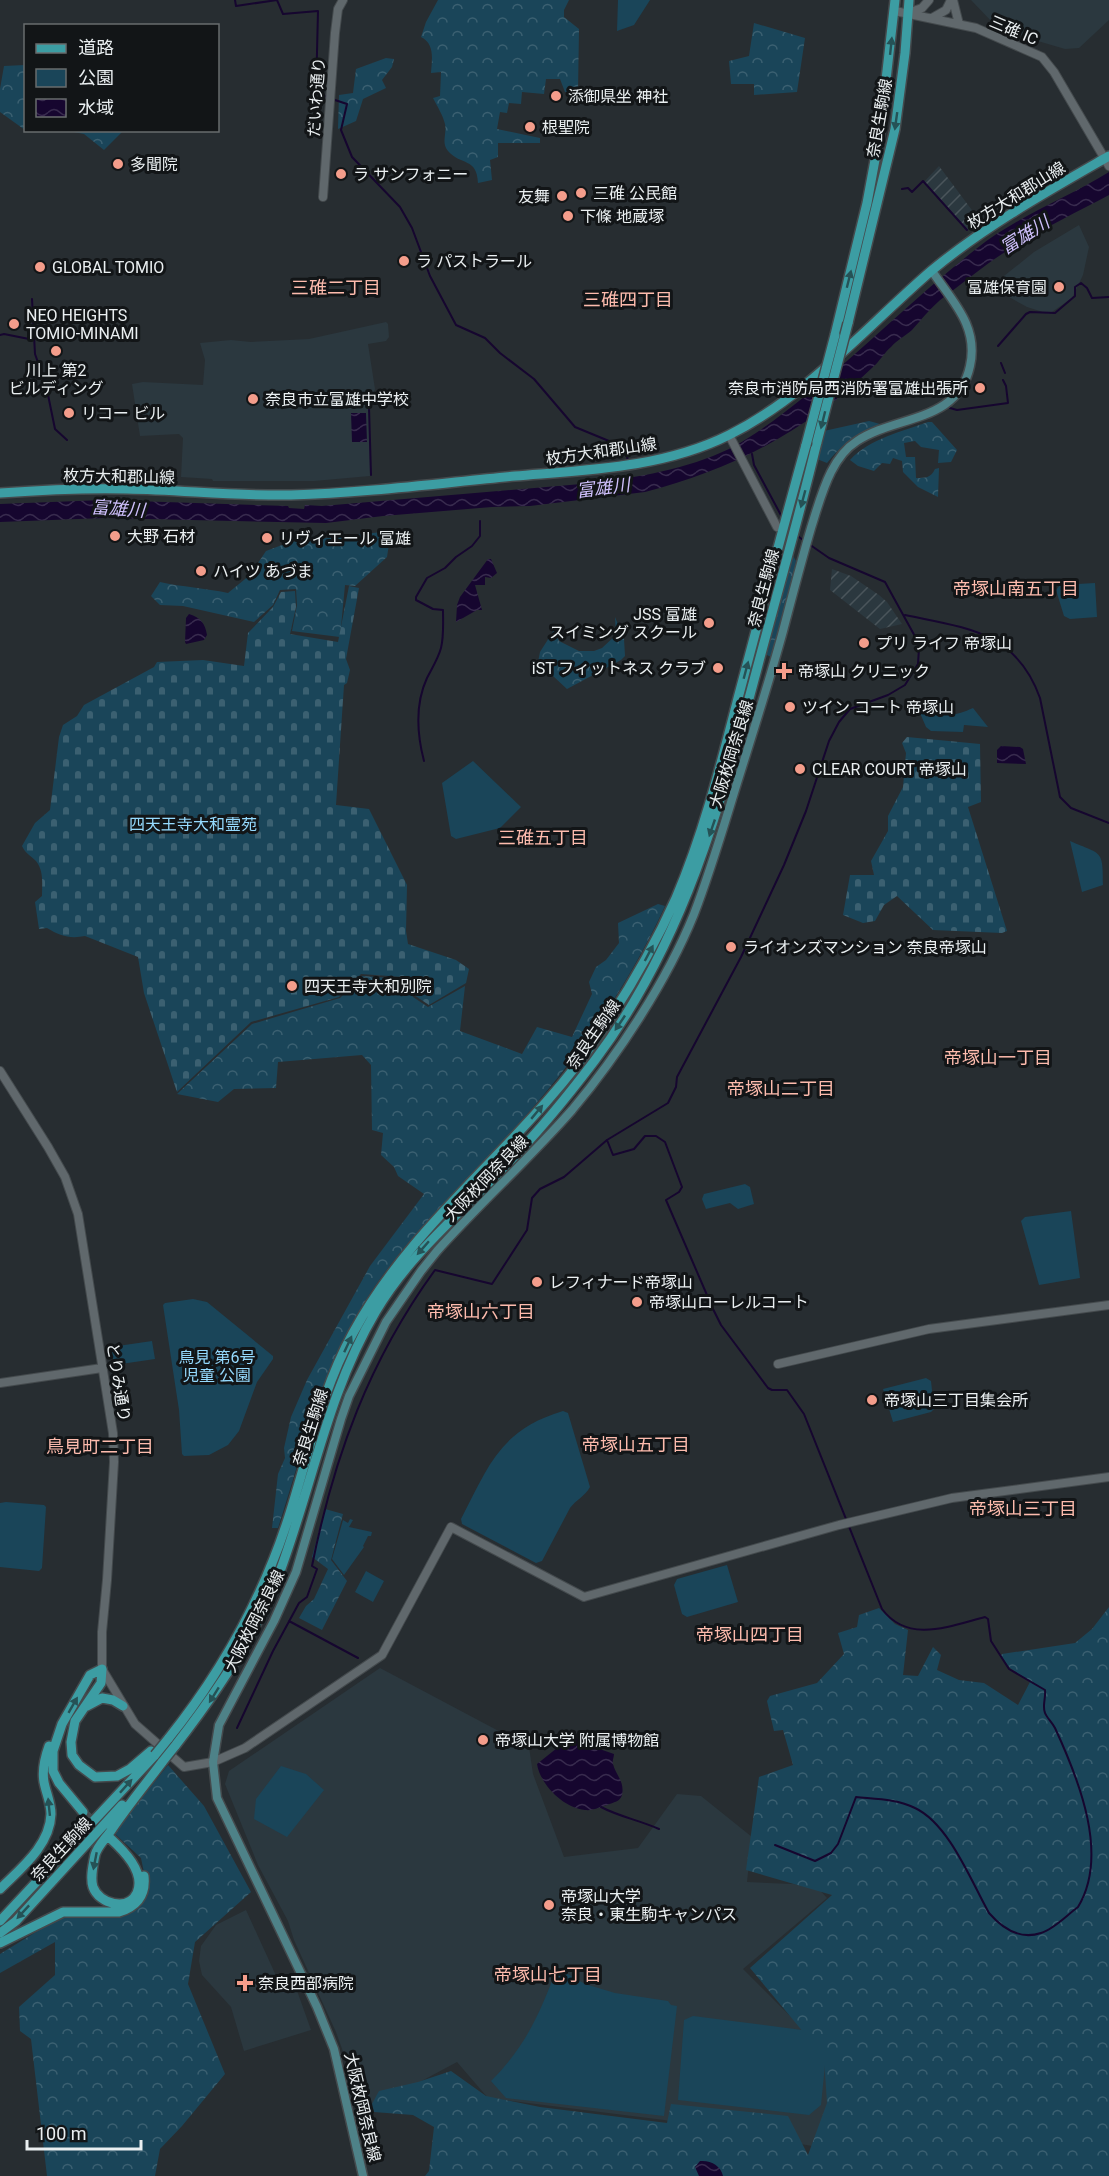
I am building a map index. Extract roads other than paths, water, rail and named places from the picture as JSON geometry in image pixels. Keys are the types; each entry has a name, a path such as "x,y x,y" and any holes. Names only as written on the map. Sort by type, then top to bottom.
{"main road":[{"name":"奈良生駒線","path":"169,1740 210,1701 248,1637 274,1587 277,1563 322,1404 350,1337 367,1307 426,1231 527,1124 583,1057 631,985 676,897 697,842 719,772 835,335 867,203 878,142 896,0"},
{"name":"奈良生駒線","path":"0,1933 16,1921 156,1756 204,1692 277,1563 340,1383 377,1308 424,1247 504,1167 590,1067 627,1014 662,954 691,888 721,803 848,323 895,129 909,0"},
{"name":"枚方大和郡山線","path":"0,493 128,489 234,495 349,492 628,465 686,453 729,435 774,408 807,384 932,271 974,238 1107,160"},
{"name":"大阪枚岡奈良線","path":"363,2176 334,2049 317,2007 217,1798 213,1762 215,1743 224,1713 274,1621 296,1572 341,1419 366,1360 386,1322 420,1271 437,1251 571,1110 620,1047 664,974 693,916 721,838 765,695 823,489 832,470 846,450 867,435 935,411 953,397 965,381 970,365 972,339 967,321 932,271"},
{"path":"0,1890 33,1855 48,1830 51,1814 44,1780 44,1764 52,1740 90,1675 102,1670 101,1683 62,1740 57,1762 61,1778 84,1811 59,1783 53,1771 52,1751 62,1725"},
{"path":"123,1706 113,1700 102,1698 89,1704 75,1721 71,1742 72,1755 78,1765 94,1777 117,1776 156,1756"},
{"path":"0,1943 63,1912 119,1911 128,1909 137,1903 144,1894 144,1879 135,1855 111,1836 129,1855 138,1879 137,1893 128,1903 113,1905 100,1898 94,1890 92,1880 95,1853 156,1756 169,1740"},
{"name":"奈良生駒線","path":"0,1921 156,1756"}],"street":[{"name":"だいわ通り","path":"322,197 335,33 338,9 344,0"},
{"path":"908,13 922,8 929,0"},
{"path":"932,18 946,10 952,0"},
{"path":"952,0 959,24"},
{"name":"三碓 IC","path":"894,11 976,28 1042,57 1054,72 1107,160"},
{"path":"729,435 777,527"},
{"path":"793,549 802,559"},
{"name":"とりみ通り","path":"0,1071 59,1167 78,1214 113,1432 114,1462 102,1632 102,1670"},
{"path":"778,1364 929,1329 1109,1305"},
{"path":"0,1383 102,1368"},
{"path":"102,1670 135,1724 184,1767 213,1762 245,1748 268,1734 382,1655 451,1527 584,1597 839,1525 952,1498 1109,1477"}],"water":[{"name":"富雄川","path":"1109,172 1109,195 1028,238 980,270 940,301 873,367 822,410 767,445 708,472 677,483 645,492 530,506 383,516 326,523 104,518 0,522 0,504 104,500 288,506 304,509 305,505 322,506 593,483 645,475 696,462 729,449 777,418 826,379 932,285 991,238"},
{"path":"351,413 366,413 367,442 352,442"},
{"path":"488,559 491,559 497,573 491,578 485,577 485,585 475,585 482,610 477,610 456,622 460,597"},
{"path":"189,614 202,622 207,635 204,640 186,644 186,618"},
{"path":"1001,746 1023,749 1026,764 997,763 997,750"},
{"path":"572,1736 588,1745 614,1754 614,1768 623,1790 618,1800 596,1809 585,1810 569,1805 548,1787 537,1764"},
{"path":"700,2161 715,2164 723,2176 699,2176 695,2167"}],"waterway":[{"path":"235,0 236,6 277,0 283,14 318,11 316,93 327,97"},
{"path":"332,99 347,104 341,130 352,157 400,207 412,228 430,276 456,325 485,338 500,353 534,379 575,427 626,448 628,463"},
{"path":"902,189 908,188 912,192 923,181 967,230"},
{"path":"998,346 1026,314 1030,312 1055,313 1075,296 1075,287 1081,283 1087,288 1092,298 1109,297"},
{"path":"32,299 35,354 46,385 55,429 67,440"},
{"path":"0,335 34,340"},
{"path":"1001,363 1005,373"},
{"path":"950,408 957,410 1008,403 1003,380"},
{"path":"369,408 371,475"},
{"path":"752,454 754,465 783,519"},
{"path":"424,761 419,730 420,698 441,648 443,610 433,609 416,600 416,597 427,578 445,568 472,546 480,536 480,521"},
{"path":"237,1728 273,1651 299,1603 307,1597 317,1569 312,1566 321,1525 343,1448 373,1375 412,1304 435,1270 492,1284 527,1230 532,1198 540,1189 564,1177 607,1140 668,1103 676,1087 677,1077 741,957 784,865 806,811 829,741 839,722 850,709 888,695 905,685 918,664 917,640 885,582 829,558 796,535"},
{"path":"905,615 968,629 986,636 1003,646 1017,659 1030,676 1040,698 1060,797 1071,808 1109,823"},
{"path":"607,1140 613,1155 634,1149 645,1136 656,1136 665,1142 682,1187 679,1192 666,1200 713,1309 721,1325 768,1388 787,1390 804,1414 882,1609 892,1620 917,1629 944,1628 985,1617 988,1619 991,1641 1009,1669 1045,1690 1045,1713 1055,1728 1074,1772 1088,1819 1091,1865 1087,1887 1078,1907 1046,1931 1026,1935 1006,1928 989,1913 949,1840 927,1816 908,1805 856,1797 838,1844 831,1853 815,1861 775,1845"},
{"path":"289,1621 358,1658"},
{"path":"601,1807 659,1829"}],"tunnel":[{"path":"83,1812 110,1838"}],"place":[{"name":"添御県坐 神社","path":"556,96"},
{"name":"根聖院","path":"530,127"},
{"name":"多聞院","path":"118,164"},
{"name":"ラ サンフォニー","path":"341,174"},
{"name":"三碓 公民館","path":"581,193"},
{"name":"友舞","path":"562,196"},
{"name":"下條 地蔵塚","path":"568,216"},
{"name":"ラ パストラール","path":"404,261"},
{"name":"GLOBAL TOMIO","path":"40,267"},
{"name":"富雄保育園","path":"1059,287"},
{"name":"NEO HEIGHTS TOMIO-MINAMI","path":"14,324"},
{"name":"川上 第2 ビルディング","path":"56,351"},
{"name":"奈良市消防局西消防署富雄出張所","path":"980,388"},
{"name":"奈良市立富雄中学校","path":"253,399"},
{"name":"リコー ビル","path":"69,413"},
{"name":"大野 石材","path":"115,536"},
{"name":"リヴィエール 富雄","path":"267,538"},
{"name":"ハイツ あづま","path":"201,571"},
{"name":"JSS 富雄 スイミング スクール","path":"709,623"},
{"name":"プリ ライフ 帝塚山","path":"864,643"},
{"name":"iST フィットネス クラブ","path":"718,668"},
{"name":"帝塚山 クリニック","path":"784,671"},
{"name":"ツイン コート 帝塚山","path":"790,707"},
{"name":"CLEAR COURT 帝塚山","path":"800,769"},
{"name":"ライオンズマンション 奈良帝塚山","path":"731,947"},
{"name":"四天王寺大和別院","path":"292,986"},
{"name":"レフィナード帝塚山","path":"537,1282"},
{"name":"帝塚山ローレルコート","path":"637,1302"},
{"name":"帝塚山三丁目集会所","path":"872,1400"},
{"name":"帝塚山大学 附属博物館","path":"483,1740"},
{"name":"帝塚山大学 奈良・東生駒キャンパス","path":"549,1905"},
{"name":"奈良西部病院","path":"245,1983"}],"district":[{"name":"三碓二丁目","path":"336,288"},
{"name":"三碓四丁目","path":"628,300"},
{"name":"帝塚山南五丁目","path":"1016,589"},
{"name":"三碓五丁目","path":"543,838"},
{"name":"帝塚山一丁目","path":"998,1058"},
{"name":"帝塚山二丁目","path":"781,1089"},
{"name":"帝塚山六丁目","path":"481,1312"},
{"name":"帝塚山五丁目","path":"636,1445"},
{"name":"鳥見町二丁目","path":"100,1447"},
{"name":"帝塚山三丁目","path":"1023,1509"},
{"name":"帝塚山四丁目","path":"750,1635"},
{"name":"帝塚山七丁目","path":"548,1975"}],"park label":[{"name":"四天王寺大和霊苑","path":"193,824"},
{"name":"鳥見 第6号 児童 公園","path":"217,1366"}]}
